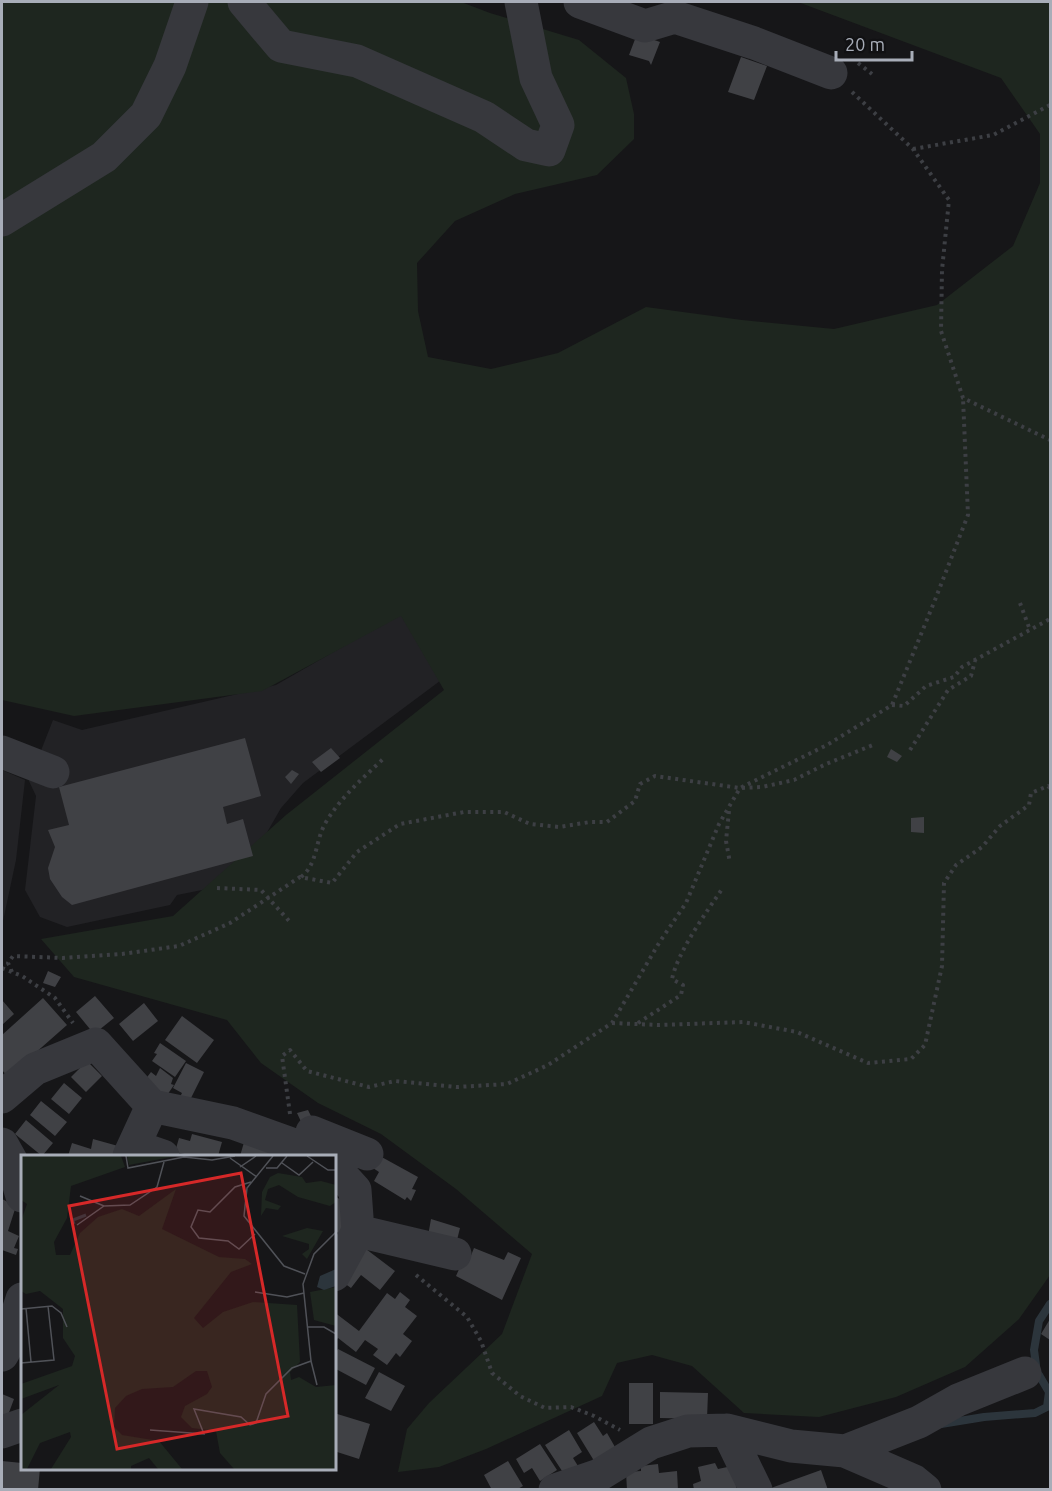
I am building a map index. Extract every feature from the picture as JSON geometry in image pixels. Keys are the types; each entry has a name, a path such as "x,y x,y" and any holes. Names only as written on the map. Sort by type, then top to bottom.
{"street":[{"path":"2,219 104,157 146,115 170,66 192,2"},
{"path":"243,2 281,46 357,61 484,117 526,145 549,150 558,125 536,78 521,2"},
{"path":"580,2 645,26 673,9 831,73"},
{"path":"2,752 53,772"},
{"path":"2,1097 35,1069 96,1044 152,1106 233,1123 325,1155"},
{"path":"142,1153 152,1106"},
{"path":"325,1155 312,1132 367,1154"},
{"path":"2,1144 12,1162 21,1193"},
{"path":"336,1168 355,1190 358,1231 336,1271"},
{"path":"358,1231 455,1254"},
{"path":"2,1355 21,1302"},
{"path":"845,1451 919,1422 958,1400 1025,1373"},
{"path":"2,1432 21,1425"},
{"path":"727,1430 756,1490"},
{"path":"555,1490 610,1481 644,1452 688,1431 727,1430 791,1446 845,1451 914,1481 925,1490"}],"path":[{"path":"325,1155 292,1126 282,1056 290,1050 307,1071 369,1087 395,1081 457,1087 507,1084 548,1065 612,1023 659,943 686,903 720,824 740,788 828,745 892,705 968,515 963,398 941,331 942,270 949,200 913,149 831,73"},
{"path":"913,149 993,135 1050,105"},
{"path":"963,398 1050,440"},
{"path":"1020,603 1030,630"},
{"path":"892,705 904,706 926,686 954,677 962,667 1050,619"},
{"path":"910,750 948,690 971,676 975,660"},
{"path":"300,877 332,883 357,852 400,824 464,812 504,812 530,824 559,827 607,822 634,801 640,784 655,776 740,788 762,787 794,780 873,745"},
{"path":"12,972 8,963 13,956 63,958 122,954 179,946 230,923 310,870 325,824 346,794 383,759"},
{"path":"612,1023 743,1022 797,1032 868,1063 911,1059 925,1045 942,966 944,883 957,865 982,847 1000,826 1029,805 1031,793 1048,786 1050,788"},
{"path":"729,807 726,841 730,863"},
{"path":"217,888 261,890 290,922"},
{"path":"638,1024 681,995 683,985 672,979 674,969 697,927 722,889"},
{"path":"2,968 22,976 55,998 90,1046"},
{"path":"410,1270 467,1317 481,1341 492,1373 520,1396 545,1408 571,1407 594,1416 619,1430 644,1452"}],"shaded area":[{"path":"2,2 461,2 579,40 626,78 634,114 634,139 597,175 515,194 455,221 417,263 418,311 428,357 491,369 558,353 646,307 834,329 937,305 1013,246 1040,183 1040,134 1001,78 798,2 1050,2 1050,1275 1019,1319 965,1367 896,1397 819,1417 744,1413 692,1366 652,1355 617,1363 602,1396 486,1449 439,1467 398,1472 407,1429 429,1403 502,1334 532,1254 456,1189 381,1134 318,1103 261,1063 227,1020 74,977 41,939 173,916 286,815 444,690 401,616 262,691 74,716 2,700"},
{"path":"422,601 456,669 303,783 281,808 254,855 217,887 177,895 170,905 67,927 40,917 25,890 36,796 29,781 53,720 82,730 276,685"},
{"path":"2,770 25,780 16,860 2,922"}],"building":[{"path":"637,34 660,42 651,65 649,61 629,55"},
{"path":"741,57 767,66 754,100 728,92"},
{"path":"245,738 261,796 223,807 227,824 243,819 253,856 72,905 62,897 50,879 48,868 55,847 48,830 69,825 59,787"},
{"path":"331,748 340,758 321,772 312,762"},
{"path":"891,749 902,756 897,762 887,757"},
{"path":"292,770 299,774 291,784 285,777"},
{"path":"924,817 924,833 911,832 911,818"},
{"path":"48,971 61,977 55,987 43,983"},
{"path":"95,996 114,1018 94,1034 76,1012"},
{"path":"43,998 67,1025 8,1077 2,1070 2,1035"},
{"path":"2,1000 14,1014 2,1025"},
{"path":"144,1003 158,1021 133,1041 119,1024"},
{"path":"182,1016 214,1040 197,1063 165,1040"},
{"path":"160,1043 186,1061 175,1077 152,1061"},
{"path":"87,1061 102,1076 86,1092 71,1077"},
{"path":"186,1063 204,1072 188,1104 179,1099 182,1093 173,1088"},
{"path":"160,1068 173,1078 171,1084 174,1085 163,1101 141,1085 151,1072 156,1076"},
{"path":"64,1083 82,1098 69,1114 51,1099"},
{"path":"41,1101 67,1122 55,1136 30,1115"},
{"path":"308,1110 315,1124 304,1128 297,1113"},
{"path":"26,1120 53,1143 41,1155 15,1134"},
{"path":"192,1134 222,1142 218,1155 189,1155 175,1152 179,1138 190,1141"},
{"path":"93,1139 118,1146 116,1155 68,1155 72,1143 91,1149"},
{"path":"245,1139 275,1150 273,1155 240,1155"},
{"path":"378,1155 418,1177 412,1189 416,1190 411,1201 407,1197 405,1200 374,1181 379,1172 370,1166"},
{"path":"336,1184 341,1187 336,1194"},
{"path":"336,1197 348,1205 348,1221 340,1234 336,1231"},
{"path":"2,1199 16,1206 8,1231 19,1236 14,1248 18,1249 16,1255 2,1250"},
{"path":"431,1219 460,1228 456,1244 428,1236"},
{"path":"362,1246 395,1271 380,1290 361,1275 351,1288 337,1278"},
{"path":"474,1248 504,1260 508,1252 521,1258 502,1300 456,1276 463,1260 468,1263"},
{"path":"400,1292 410,1300 405,1307 417,1316 403,1334 412,1341 400,1357 396,1353 387,1365 373,1355 378,1349 365,1340 356,1352 338,1338 336,1340 336,1314 359,1331 387,1293 395,1299"},
{"path":"1050,1319 1050,1340 1041,1334"},
{"path":"338,1349 375,1368 366,1385 336,1369"},
{"path":"379,1372 405,1386 391,1411 365,1398"},
{"path":"629,1383 653,1383 653,1424 629,1424"},
{"path":"660,1392 708,1393 707,1419 660,1418"},
{"path":"2,1394 14,1399 4,1426 2,1425"},
{"path":"336,1414 370,1424 359,1459 336,1452"},
{"path":"594,1422 603,1436 607,1433 615,1447 596,1464 577,1433"},
{"path":"569,1430 582,1452 573,1458 578,1466 564,1474 545,1445"},
{"path":"540,1444 557,1470 540,1481 532,1468 524,1473 516,1459"},
{"path":"2,1461 21,1463 21,1470 40,1470 38,1490 2,1490"},
{"path":"508,1461 523,1486 516,1490 492,1490 484,1475"},
{"path":"715,1463 718,1469 732,1466 737,1490 694,1490 693,1484 701,1481 698,1467"},
{"path":"658,1464 659,1473 677,1471 678,1490 627,1490 626,1472 641,1471 641,1466"},
{"path":"821,1470 828,1490 772,1490 771,1488"}],"waterway":[{"path":"1036,1365 1034,1350 1039,1321 1050,1304"},
{"path":"941,1424 984,1417 1035,1413 1047,1407 1049,1392 1039,1375"}]}
